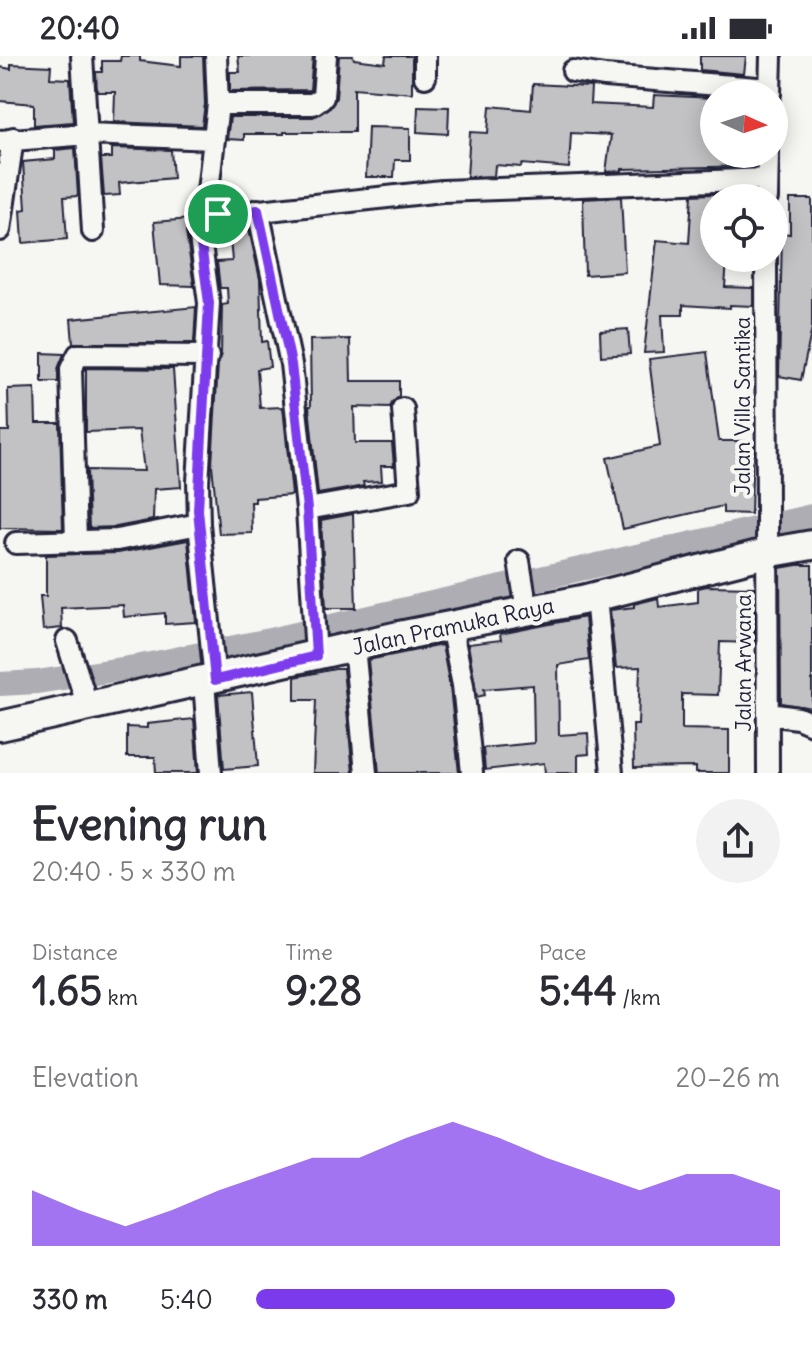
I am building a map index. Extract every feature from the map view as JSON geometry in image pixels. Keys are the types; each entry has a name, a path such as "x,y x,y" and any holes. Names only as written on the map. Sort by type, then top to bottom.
{"street":[{"path":"82,56 93,231"},
{"path":"211,773 212,637 199,524 198,481 209,303 199,230 205,217 218,104 216,56"},
{"path":"218,104 313,104 323,97 326,56"},
{"path":"425,56 425,77"},
{"path":"770,80 771,56"},
{"path":"573,71 700,85"},
{"path":"0,230 6,140 88,134 214,139"},
{"path":"205,217 442,191 700,189"},
{"path":"258,210 291,364 307,509 315,650"},
{"name":"Jalan Villa Santika","path":"766,272 766,545"},
{"path":"76,542 71,369 78,355 208,356"},
{"path":"307,509 409,491 403,409"},
{"path":"16,543 117,540 199,524"},
{"name":"Jalan Pramuka Raya","path":"0,726 86,700 211,676 315,650 354,646 451,626 525,603 596,596 766,545 812,545"},
{"name":"Jalan Arwana","path":"766,545 768,773"},
{"path":"520,567 525,603"},
{"path":"596,596 612,773"},
{"path":"451,626 463,685 472,773"},
{"path":"67,641 86,700"},
{"path":"354,646 366,773"},
{"path":"768,714 798,718 812,724"}],"building":[{"path":"121,56 140,56 140,61 181,66 181,56 203,56 205,104 202,126 114,122 115,92 97,92 96,72 102,72 102,61 120,61"},
{"path":"238,56 313,56 310,90 230,91 230,72 240,72"},
{"path":"339,56 385,63 386,56 412,56 412,93 354,88 354,132 244,134 244,140 227,139 230,117 313,117 330,108 336,98"},
{"path":"700,56 746,56 744,74 700,70"},
{"path":"11,64 51,66 50,78 70,79 73,122 34,125 34,104 0,101 0,67 11,69"},
{"path":"533,84 591,87 590,104 653,107 654,95 700,97 700,167 606,172 611,135 571,133 569,168 495,165 494,176 467,177 470,132 488,133 490,106 531,110"},
{"path":"418,106 449,107 448,134 417,132"},
{"path":"368,127 410,128 410,160 395,160 394,177 366,177"},
{"path":"75,148 78,196 64,197 67,239 23,243 21,210 26,209 23,162 55,159 55,150"},
{"path":"112,148 171,150 173,178 119,183 120,195 104,196 101,158 112,158"},
{"path":"692,195 700,195 700,272 726,272 725,287 753,288 753,306 683,305 683,315 662,315 664,352 644,353 657,240 689,243"},
{"path":"621,197 625,272 585,275 583,199"},
{"path":"790,199 812,199 812,328 801,380 779,376 781,272 788,272"},
{"path":"190,219 186,232 194,286 160,285 154,222"},
{"path":"248,225 260,279 262,342 267,341 270,367 257,369 260,408 283,407 292,495 255,498 255,502 251,502 252,533 219,534 212,465 222,305 228,304 227,288 220,288 217,262 232,261 229,228"},
{"path":"196,307 194,343 73,343 71,319"},
{"path":"628,329 630,354 601,356 600,331"},
{"path":"350,339 351,381 399,381 399,397 390,408 354,407 355,443 392,443 394,466 381,466 382,481 363,482 364,486 318,494 309,406 310,340"},
{"path":"707,352 719,441 753,441 751,514 723,513 723,506 623,529 607,458 660,446 649,359"},
{"path":"42,353 64,354 58,369 58,382 42,382"},
{"path":"86,368 173,369 181,487 154,489 153,520 89,528 87,470 144,471 139,430 86,432"},
{"path":"35,388 36,423 60,423 63,529 0,528 0,431 9,431 8,389"},
{"path":"353,514 356,608 326,608 321,520"},
{"path":"188,540 196,622 165,624 165,613 124,617 123,605 61,608 62,628 43,630 40,596 46,596 46,555 118,553"},
{"path":"812,565 812,708 781,703 780,568"},
{"path":"754,587 754,643 720,642 718,695 682,694 682,729 729,730 729,773 696,773 696,767 634,768 633,725 638,725 640,667 616,668 610,610 634,607 634,604 658,598 659,607 698,602 698,588"},
{"path":"585,617 589,660 558,665 559,735 588,733 589,754 578,755 578,773 545,773 544,763 485,770 483,748 534,743 533,685 484,689 485,695 477,697 468,644 501,640 500,634"},
{"path":"442,645 450,687 459,773 379,773 368,660"},
{"path":"343,669 353,773 313,773 316,700 295,700 295,677"},
{"path":"252,692 258,766 224,769 218,695"},
{"path":"194,719 198,773 156,773 155,757 127,757 127,727 147,728 147,724"}],"waterway":[{"path":"0,684 37,682 141,666 270,640 812,516"}],"route":[{"path":"258,210 291,364 303,460 316,656 215,680 198,510 209,303 199,230 205,217 218,214 258,210"}]}
